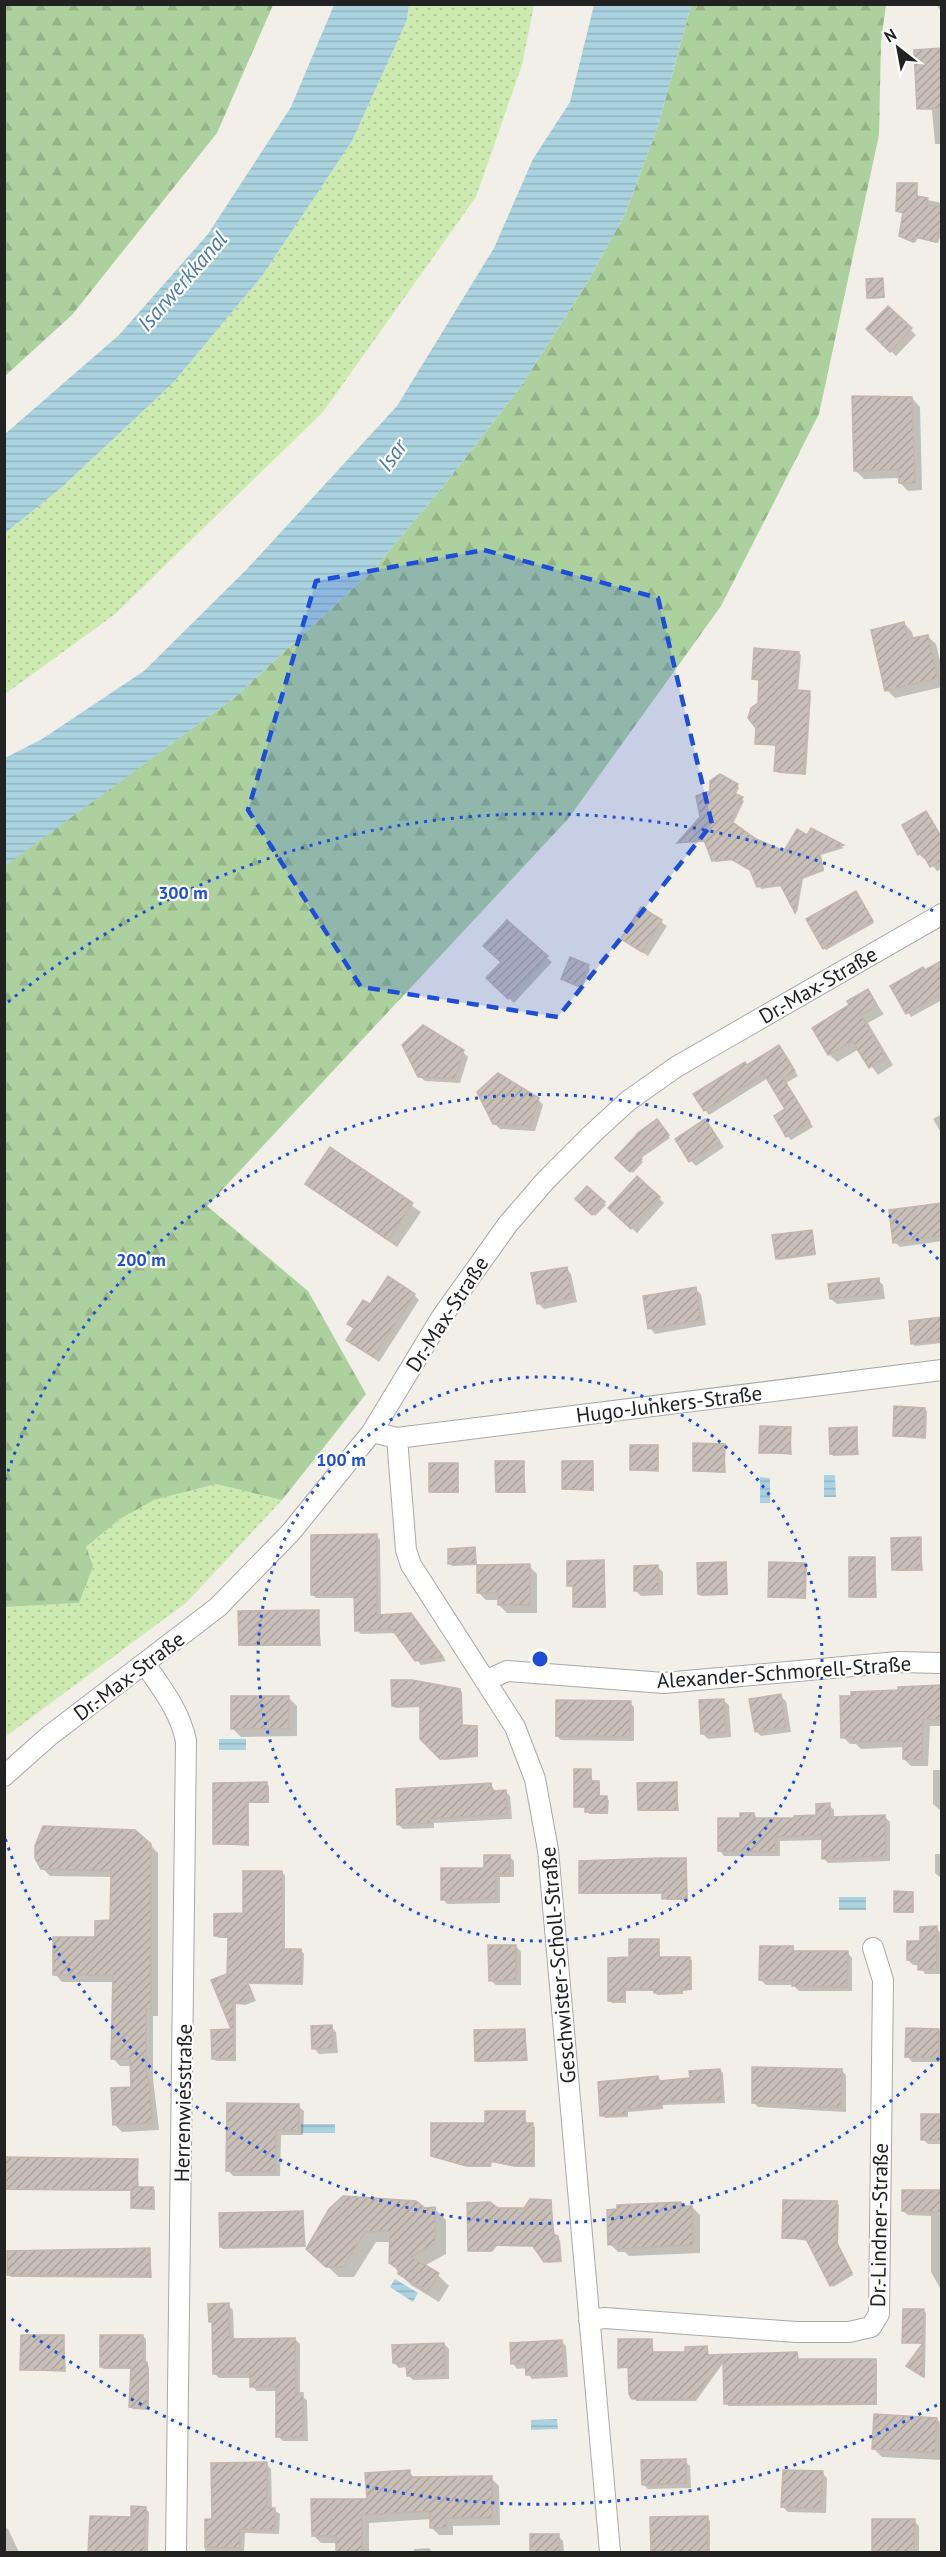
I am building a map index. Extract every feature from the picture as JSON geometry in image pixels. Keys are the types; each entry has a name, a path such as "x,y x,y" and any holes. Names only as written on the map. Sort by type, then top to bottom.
{"street":[{"name":"Dr.-Max-Straße","path":"4,1776 49,1736 218,1607 291,1532 372,1432 441,1318 508,1224 546,1180 614,1114 676,1067 942,914"},
{"name":"Hugo-Junkers-Straße","path":"397,1438 942,1370"},
{"path":"372,1432 397,1438"},
{"name":"Geschwister-Scholl-Straße","path":"397,1438 406,1550 411,1565 515,1726 530,1763 545,1827 610,2553"},
{"name":"Alexander-Schmorell-Straße","path":"485,1681 507,1671 664,1683 898,1662 942,1663"},
{"name":"Herrenwiesstraße","path":"145,1664 172,1704 182,1724 186,1741 176,2553"},
{"name":"Dr.-Lindner-Straße","path":"589,2320 604,2318 796,2332 849,2332 870,2327 879,2314 883,1980 873,1948"}],"highlighted area":[{"path":"484,550 658,598 712,824 558,1017 361,987 248,810 316,581"}],"green space":[{"path":"5,4 273,5 217,133 72,315 5,376"},
{"path":"409,5 534,5 522,65 476,197 323,412 114,615 5,694 5,533 61,488 173,383 262,276 352,141 407,20"},
{"path":"691,5 886,5 881,41 879,135 819,414 721,606 568,819 207,1206 308,1291 366,1394 282,1500 216,1484 154,1500 120,1519 86,1547 93,1566 79,1603 5,1607 4,866 234,698 374,569 445,484 519,389 587,283 625,214 658,126"},
{"path":"216,1484 282,1500 187,1602 5,1737 5,1607 79,1603 86,1547 120,1519 154,1500"}],"water":[{"name":"Isarwerkkanal","path":"334,5 409,5 407,20 352,141 262,276 173,383 61,488 5,533 5,434 119,335 208,234 291,107"},
{"name":"Isar","path":"594,5 691,5 658,126 625,214 587,283 519,389 445,484 374,569 234,698 5,866 5,758 42,739 144,671 247,569 397,406 494,248 533,159 570,102"},
{"path":"824,1475 835,1475 836,1497 824,1497"},
{"path":"760,1477 770,1478 770,1503 760,1503"},
{"path":"219,1739 246,1739 246,1750 219,1750"},
{"path":"839,1897 866,1897 866,1910 839,1910"},
{"path":"301,2124 335,2124 335,2133 301,2133"},
{"path":"395,2279 418,2293 413,2302 390,2287"},
{"path":"557,2419 558,2429 531,2430 531,2420"}],"building":[{"path":"942,48 942,108 917,109 914,50"},
{"path":"897,183 917,183 917,196 928,198 926,205 942,207 942,232 939,231 936,242 915,237 913,242 899,236 903,213 896,211"},
{"path":"883,278 884,297 867,298 866,279"},
{"path":"888,306 912,328 890,352 866,329"},
{"path":"852,396 912,397 915,483 899,483 898,470 854,471"},
{"path":"904,622 908,639 928,635 938,678 885,691 871,630"},
{"path":"754,648 799,652 796,690 810,691 804,773 774,771 776,745 755,744 756,728 748,718 751,708 758,703 759,680 752,679"},
{"path":"720,774 738,784 734,793 743,797 731,821 756,839 784,851 797,829 807,835 811,828 844,845 819,853 823,869 801,877 795,913 780,884 757,887 750,870 731,859 712,861 704,840 677,843 700,817 696,796 710,791 710,781"},
{"path":"926,811 942,838 942,861 930,867 922,852 918,855 902,825"},
{"path":"856,891 873,921 823,949 806,919"},
{"path":"641,907 662,920 642,952 621,939"},
{"path":"507,920 548,956 508,999 486,978 501,962 483,946"},
{"path":"570,957 589,965 580,987 561,979"},
{"path":"941,961 941,994 906,1014 890,986 923,967 925,970"},
{"path":"868,989 877,1005 861,1015 886,1057 869,1068 852,1041 828,1055 812,1028 849,1005 847,1001"},
{"path":"423,1025 464,1050 455,1079 418,1077 402,1045"},
{"path":"779,1045 795,1071 783,1078 810,1122 786,1137 774,1116 785,1109 764,1074 704,1111 693,1094 745,1062 747,1065"},
{"path":"498,1073 539,1098 530,1126 493,1124 477,1092"},
{"path":"657,1119 669,1135 639,1156 642,1159 630,1172 615,1158 639,1132"},
{"path":"705,1119 720,1142 689,1162 675,1139"},
{"path":"330,1147 413,1203 388,1240 305,1184"},
{"path":"637,1176 660,1197 631,1229 608,1208"},
{"path":"587,1186 605,1202 592,1215 575,1199"},
{"path":"942,1203 942,1236 893,1243 889,1210"},
{"path":"812,1230 815,1253 776,1259 772,1235"},
{"path":"567,1267 572,1298 537,1304 531,1273"},
{"path":"388,1276 415,1294 373,1357 346,1340 354,1328 347,1324 363,1300 370,1304"},
{"path":"879,1278 880,1294 830,1299 828,1284"},
{"path":"696,1287 701,1320 648,1329 643,1296"},
{"path":"942,1317 942,1340 911,1344 909,1321"},
{"path":"894,1406 925,1408 924,1437 893,1436"},
{"path":"760,1426 791,1427 790,1453 759,1453"},
{"path":"857,1427 857,1454 830,1454 829,1428"},
{"path":"693,1443 725,1444 724,1472 693,1471"},
{"path":"630,1445 658,1445 658,1470 630,1470"},
{"path":"495,1461 524,1461 524,1492 496,1492"},
{"path":"562,1461 593,1461 593,1490 562,1489"},
{"path":"429,1463 458,1463 458,1492 429,1492"},
{"path":"377,1534 377,1615 411,1613 443,1657 415,1661 392,1629 355,1631 354,1594 311,1595 311,1535"},
{"path":"921,1537 921,1569 892,1570 891,1538"},
{"path":"475,1547 476,1563 448,1564 448,1549"},
{"path":"849,1557 875,1557 875,1596 849,1597"},
{"path":"604,1560 605,1606 573,1607 573,1586 567,1586 567,1561"},
{"path":"726,1562 727,1594 698,1594 697,1563"},
{"path":"769,1562 805,1563 805,1598 768,1597"},
{"path":"530,1564 530,1605 498,1605 498,1593 477,1593 477,1565"},
{"path":"658,1565 659,1590 634,1591 634,1566"},
{"path":"319,1610 319,1644 239,1645 238,1611"},
{"path":"391,1680 412,1680 460,1689 462,1725 477,1726 477,1755 440,1759 420,1739 420,1705 392,1706"},
{"path":"942,1685 942,1720 923,1719 922,1760 903,1759 903,1741 852,1742 852,1737 841,1738 840,1696 851,1696 851,1692"},
{"path":"781,1694 786,1727 755,1732 749,1699"},
{"path":"231,1696 289,1696 289,1729 231,1729"},
{"path":"724,1699 726,1732 701,1734 699,1700"},
{"path":"556,1700 631,1701 630,1737 556,1736"},
{"path":"574,1769 591,1769 591,1781 599,1781 599,1796 607,1796 607,1812 585,1812 585,1807 574,1807"},
{"path":"267,1782 267,1802 247,1802 248,1844 213,1844 213,1783"},
{"path":"677,1782 677,1810 638,1810 637,1783"},
{"path":"491,1783 492,1791 506,1790 507,1814 430,1819 430,1823 397,1825 396,1789"},
{"path":"830,1803 830,1817 885,1815 886,1856 822,1859 822,1835 776,1837 776,1852 718,1851 718,1818 740,1818 740,1813 754,1813 754,1818 794,1818 794,1816 816,1815 816,1804"},
{"path":"43,1826 135,1830 151,1844 151,2009 146,2009 146,2069 150,2086 152,2123 113,2125 111,2088 131,2087 130,2059 111,2059 113,1975 53,1975 53,1937 95,1937 95,1921 110,1920 111,1871 41,1869 35,1858 35,1846"},
{"path":"484,1855 510,1855 510,1874 496,1874 496,1899 441,1900 441,1868 484,1868"},
{"path":"686,1858 687,1898 662,1899 662,1892 579,1893 579,1861"},
{"path":"243,1871 282,1871 283,1949 301,1949 301,1982 247,1982 253,1997 241,2003 233,2002 234,2058 212,2059 211,2030 231,2029 211,1980 227,1974 228,1936 214,1936 214,1914 243,1913"},
{"path":"894,1891 913,1892 913,1912 894,1912"},
{"path":"937,1926 937,1969 918,1970 918,1961 907,1960 907,1941 920,1941 920,1927"},
{"path":"629,1939 659,1939 659,1957 690,1957 690,1989 681,1989 681,1993 654,1993 654,1989 624,1989 624,2001 608,2001 608,1958 629,1957"},
{"path":"488,1945 516,1945 516,1980 489,1981"},
{"path":"760,1946 793,1946 793,1951 848,1951 847,1987 792,1986 792,1981 759,1980"},
{"path":"332,2025 333,2048 312,2049 311,2026"},
{"path":"906,2028 939,2029 939,2058 905,2057"},
{"path":"525,2029 526,2060 475,2061 474,2030"},
{"path":"752,2067 842,2069 841,2107 801,2107 801,2103 752,2103"},
{"path":"720,2069 722,2100 661,2102 661,2106 625,2109 626,2114 600,2116 598,2082 658,2076 659,2081 690,2078 689,2071"},
{"path":"227,2103 299,2104 299,2131 276,2130 275,2172 226,2171"},
{"path":"485,2111 525,2111 525,2123 533,2123 533,2165 511,2165 490,2161 489,2165 463,2165 431,2156 431,2123 485,2123"},
{"path":"921,2114 942,2114 942,2140 921,2140"},
{"path":"4,2157 138,2159 137,2187 153,2187 153,2208 131,2208 131,2190 4,2189"},
{"path":"902,2190 942,2190 942,2212 902,2211"},
{"path":"343,2196 416,2201 425,2208 435,2207 435,2243 411,2257 439,2273 428,2292 398,2274 399,2269 389,2263 390,2231 365,2232 343,2267 326,2267 306,2249 329,2209"},
{"path":"530,2199 551,2200 553,2234 558,2236 560,2260 544,2262 532,2245 495,2245 489,2251 468,2251 467,2203 490,2202 498,2208 524,2208"},
{"path":"783,2200 837,2201 837,2243 852,2273 830,2286 806,2239 782,2238"},
{"path":"681,2202 681,2206 692,2206 693,2245 619,2249 619,2244 608,2245 607,2210 617,2209 617,2205"},
{"path":"303,2211 304,2245 220,2247 219,2213"},
{"path":"150,2248 150,2276 7,2275 7,2251"},
{"path":"229,2303 230,2339 295,2338 296,2393 303,2393 303,2437 276,2437 276,2386 250,2387 250,2373 213,2374 212,2322 209,2322 208,2304"},
{"path":"903,2309 924,2309 923,2377 906,2366 923,2343 902,2343"},
{"path":"21,2335 64,2335 64,2370 20,2370"},
{"path":"100,2335 143,2335 143,2362 147,2362 147,2408 129,2407 131,2367 100,2367"},
{"path":"618,2339 652,2339 652,2352 685,2352 685,2347 707,2346 708,2355 797,2352 798,2359 876,2359 875,2403 724,2404 723,2360 693,2399 632,2399 629,2394 628,2367 618,2368"},
{"path":"562,2340 564,2373 526,2375 525,2363 511,2364 510,2343"},
{"path":"444,2343 445,2375 407,2376 406,2363 393,2363 392,2345"},
{"path":"874,2414 937,2418 935,2453 872,2449"},
{"path":"686,2459 686,2483 642,2485 641,2460"},
{"path":"267,2462 267,2508 275,2508 275,2530 240,2529 240,2548 205,2547 205,2519 212,2519 211,2463"},
{"path":"410,2470 410,2477 492,2476 492,2518 446,2518 446,2528 430,2528 430,2511 362,2515 362,2553 336,2553 336,2536 312,2536 311,2499 367,2499 365,2473"},
{"path":"783,2470 823,2471 821,2509 781,2507"},
{"path":"131,2506 146,2507 144,2553 88,2553 90,2516 131,2517"},
{"path":"708,2516 708,2553 651,2553 650,2517"},
{"path":"872,2519 915,2519 914,2553 872,2553"},
{"path":"530,2534 559,2534 559,2553 530,2553"}]}
